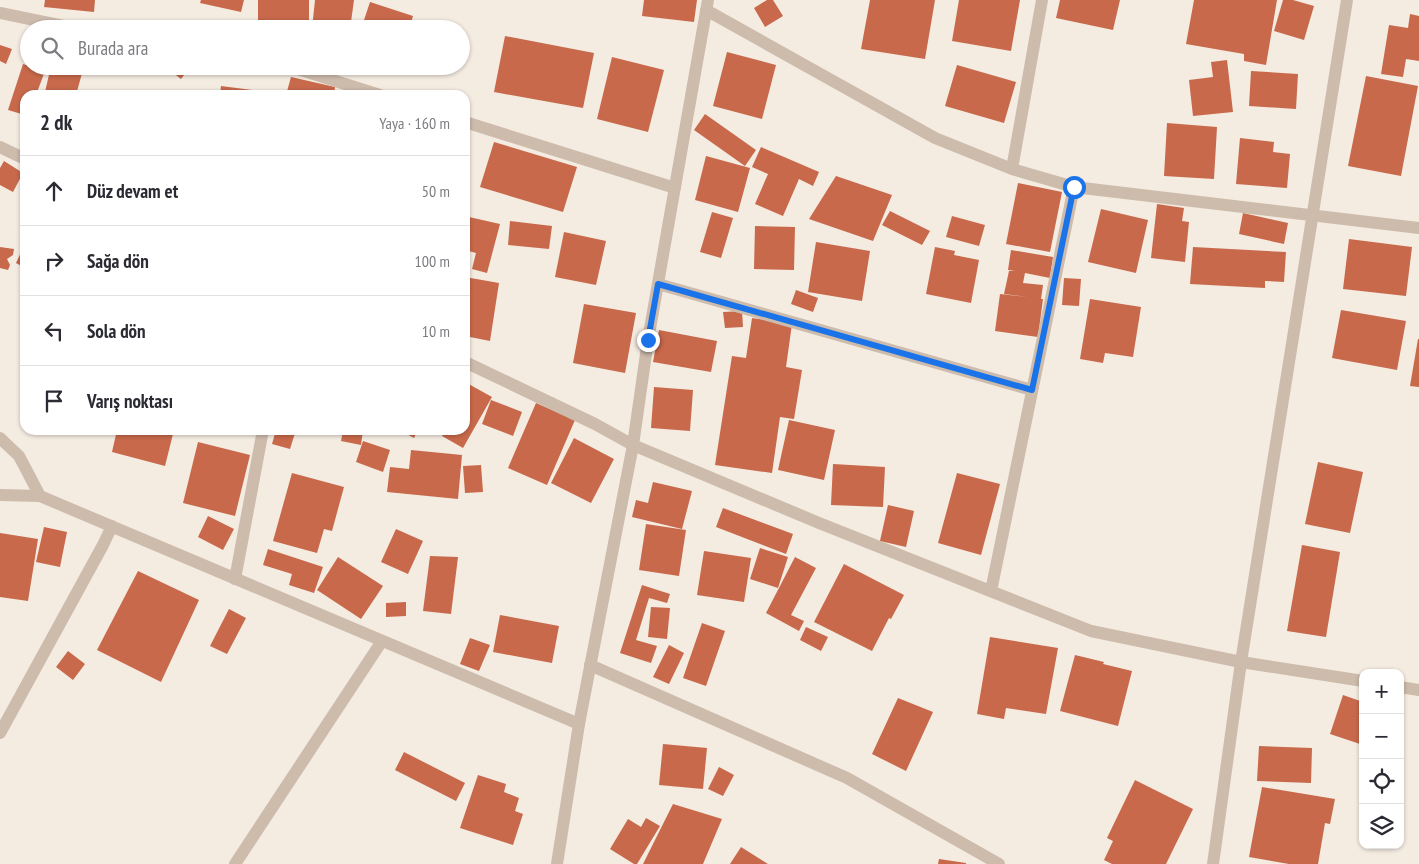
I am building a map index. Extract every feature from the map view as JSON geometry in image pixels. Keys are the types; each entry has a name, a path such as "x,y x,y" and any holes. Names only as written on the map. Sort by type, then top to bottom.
{"street":[{"path":"1012,168 1042,0"},
{"path":"1213,864 1241,662 1347,0"},
{"path":"557,864 579,724 633,445 648,340 707,5 935,138 1012,168 1074,187 1419,228"},
{"path":"0,13 32,20"},
{"path":"317,75 364,90"},
{"path":"470,124 675,188"},
{"path":"0,148 20,157"},
{"path":"991,591 1074,187"},
{"path":"658,284 1032,390"},
{"path":"470,364 595,424 633,445 819,523 1091,630 1241,662 1359,680"},
{"path":"235,579 262,435"},
{"path":"0,438 19,456 40,496"},
{"path":"0,495 40,496 579,724"},
{"path":"0,733 99,554 112,526"},
{"path":"235,864 382,641"},
{"path":"590,666 848,778 999,864"},
{"path":"1404,688 1419,690"}],"building":[{"path":"45,0 95,0 94,12 44,7"},
{"path":"201,0 244,0 241,12 200,3"},
{"path":"258,0 309,0 309,20 258,20"},
{"path":"315,0 354,0 351,20 313,20"},
{"path":"644,0 697,0 694,22 642,16"},
{"path":"767,0 773,0 783,16 765,27 754,8"},
{"path":"870,0 935,0 925,59 861,49"},
{"path":"959,0 1020,0 1011,51 952,41"},
{"path":"1060,0 1120,0 1113,30 1056,18"},
{"path":"1194,0 1277,0 1266,65 1244,61 1244,54 1186,44"},
{"path":"1283,0 1293,0 1314,6 1304,40 1274,31"},
{"path":"370,2 413,16 412,20 364,20"},
{"path":"1410,14 1419,16 1419,61 1406,59 1403,77 1381,74 1389,25 1408,28"},
{"path":"505,36 594,53 583,108 494,92"},
{"path":"0,45 12,49 6,64 0,61"},
{"path":"727,52 776,65 762,119 713,106"},
{"path":"612,57 664,70 648,132 597,119"},
{"path":"1227,60 1233,112 1193,116 1189,80 1213,77 1211,62"},
{"path":"957,65 1016,82 1004,123 945,106"},
{"path":"1251,71 1298,74 1296,109 1249,106"},
{"path":"20,73 20,75 44,75 38,90 20,90 20,114 8,110"},
{"path":"49,75 82,75 77,90 45,90"},
{"path":"176,75 184,75 181,79"},
{"path":"1366,76 1418,86 1401,176 1348,166"},
{"path":"291,77 335,87 335,90 287,90"},
{"path":"221,86 251,90 221,90"},
{"path":"705,114 756,150 745,166 694,130"},
{"path":"1167,123 1217,127 1214,179 1164,176"},
{"path":"1240,138 1274,142 1273,152 1290,154 1287,188 1236,184"},
{"path":"494,142 577,167 563,212 480,187"},
{"path":"761,147 819,172 813,186 799,179 783,216 755,204 768,174 752,167"},
{"path":"706,156 750,168 738,212 695,200"},
{"path":"4,161 20,171 20,179 13,192 0,185 0,168"},
{"path":"836,176 892,195 873,241 809,219"},
{"path":"1018,183 1062,192 1050,252 1006,244"},
{"path":"1157,204 1184,208 1182,221 1189,222 1185,262 1151,258"},
{"path":"1101,209 1148,220 1136,273 1088,262"},
{"path":"890,211 930,231 922,245 882,225"},
{"path":"712,212 733,218 721,258 700,252"},
{"path":"1243,213 1288,223 1284,244 1239,234"},
{"path":"952,216 985,225 979,246 946,237"},
{"path":"470,217 500,224 487,273 472,269 476,253 470,251"},
{"path":"510,221 552,226 549,249 508,245"},
{"path":"755,226 795,227 794,270 754,269"},
{"path":"564,232 606,241 596,285 555,277"},
{"path":"1349,239 1412,247 1406,296 1343,289"},
{"path":"816,242 870,251 862,301 808,292"},
{"path":"0,247 14,249 13,255 7,259 10,265 8,270 0,268"},
{"path":"935,247 955,251 954,255 979,260 971,303 926,294"},
{"path":"1193,247 1286,252 1284,282 1265,281 1265,288 1190,284"},
{"path":"1011,250 1053,257 1050,278 1025,273 1023,283 1043,285 1038,337 995,331 1000,294 1028,297 1004,294 1009,271 1015,271 1008,270"},
{"path":"20,254 20,265 16,263"},
{"path":"470,278 499,283 490,341 470,337"},
{"path":"1064,278 1081,279 1079,306 1062,305"},
{"path":"796,290 818,298 813,312 791,304"},
{"path":"1090,299 1141,307 1133,357 1105,353 1103,363 1080,359"},
{"path":"584,304 636,313 625,373 573,363"},
{"path":"1341,310 1406,321 1397,370 1332,358"},
{"path":"742,311 743,327 725,328 723,312"},
{"path":"752,318 792,324 786,367 802,370 794,419 780,417 772,473 715,465 732,356 746,358"},
{"path":"659,330 717,341 711,372 653,362"},
{"path":"1419,339 1419,387 1410,386"},
{"path":"470,385 492,397 463,448 442,436 470,435"},
{"path":"654,387 693,390 690,431 651,428"},
{"path":"491,400 522,412 513,436 482,424"},
{"path":"536,403 575,420 547,485 508,468"},
{"path":"789,420 835,430 824,480 778,470"},
{"path":"116,435 173,435 165,466 112,452"},
{"path":"275,435 294,435 290,449 272,444"},
{"path":"342,435 362,435 361,445 341,441"},
{"path":"574,438 614,459 591,503 551,483"},
{"path":"363,441 390,450 383,472 356,462"},
{"path":"198,442 250,455 235,516 183,503"},
{"path":"411,450 462,455 458,499 387,492 390,467 409,469"},
{"path":"1318,462 1363,472 1350,533 1305,524"},
{"path":"833,464 885,467 883,507 831,505"},
{"path":"481,465 483,492 465,493 463,466"},
{"path":"292,473 344,487 332,531 324,529 317,553 273,541"},
{"path":"957,473 1000,484 981,555 938,543"},
{"path":"653,482 692,491 682,529 632,517 636,500 648,503"},
{"path":"888,505 914,511 906,547 880,541"},
{"path":"723,508 793,534 786,554 716,527"},
{"path":"208,516 234,529 223,550 198,537"},
{"path":"646,524 686,530 679,576 639,570"},
{"path":"44,527 67,532 60,567 36,562"},
{"path":"396,529 423,541 408,574 381,562"},
{"path":"0,533 38,539 28,601 0,597"},
{"path":"1302,545 1340,552 1326,637 1287,631"},
{"path":"760,548 788,557 778,588 750,579"},
{"path":"268,549 323,567 314,593 289,585 292,574 263,565"},
{"path":"704,551 751,558 744,602 697,595"},
{"path":"430,556 458,557 451,614 423,611"},
{"path":"338,557 383,586 361,619 317,590"},
{"path":"795,557 816,568 791,615 804,621 799,631 766,613"},
{"path":"844,564 904,595 891,619 889,618 872,651 814,622"},
{"path":"138,571 199,600 161,682 97,650"},
{"path":"642,585 670,594 667,603 649,598 636,640 657,646 651,663 620,653"},
{"path":"406,602 406,616 386,617 386,603"},
{"path":"651,607 670,608 667,639 648,637"},
{"path":"229,609 246,618 227,654 210,646"},
{"path":"500,615 559,626 552,663 493,652"},
{"path":"702,623 725,631 706,686 683,678"},
{"path":"806,627 828,637 821,651 800,640"},
{"path":"990,637 1058,648 1046,714 1006,708 1004,719 977,714"},
{"path":"470,638 490,645 479,671 460,664"},
{"path":"669,645 684,653 669,684 653,677"},
{"path":"68,651 85,664 73,680 56,667"},
{"path":"1075,655 1132,671 1118,726 1060,711"},
{"path":"1343,695 1359,701 1359,744 1330,734"},
{"path":"898,698 933,712 906,771 872,754"},
{"path":"663,744 707,748 703,789 659,785"},
{"path":"1259,746 1312,748 1311,783 1257,781"},
{"path":"404,752 465,783 456,801 395,770"},
{"path":"719,767 734,775 723,796 708,789"},
{"path":"478,775 506,784 504,792 519,798 515,811 523,814 513,845 460,828"},
{"path":"1135,780 1193,809 1166,864 1112,864 1104,860 1113,841 1107,838"},
{"path":"1262,787 1335,799 1330,824 1325,823 1318,864 1289,864 1249,857"},
{"path":"673,804 722,819 703,864 643,864"},
{"path":"646,818 660,826 637,864 634,864 610,849 628,819 641,827"},
{"path":"741,847 768,864 730,864"},
{"path":"939,859 966,863 966,864 938,864"}],"route":[{"path":"648,340 658,284 1032,390 1074,187"}]}
